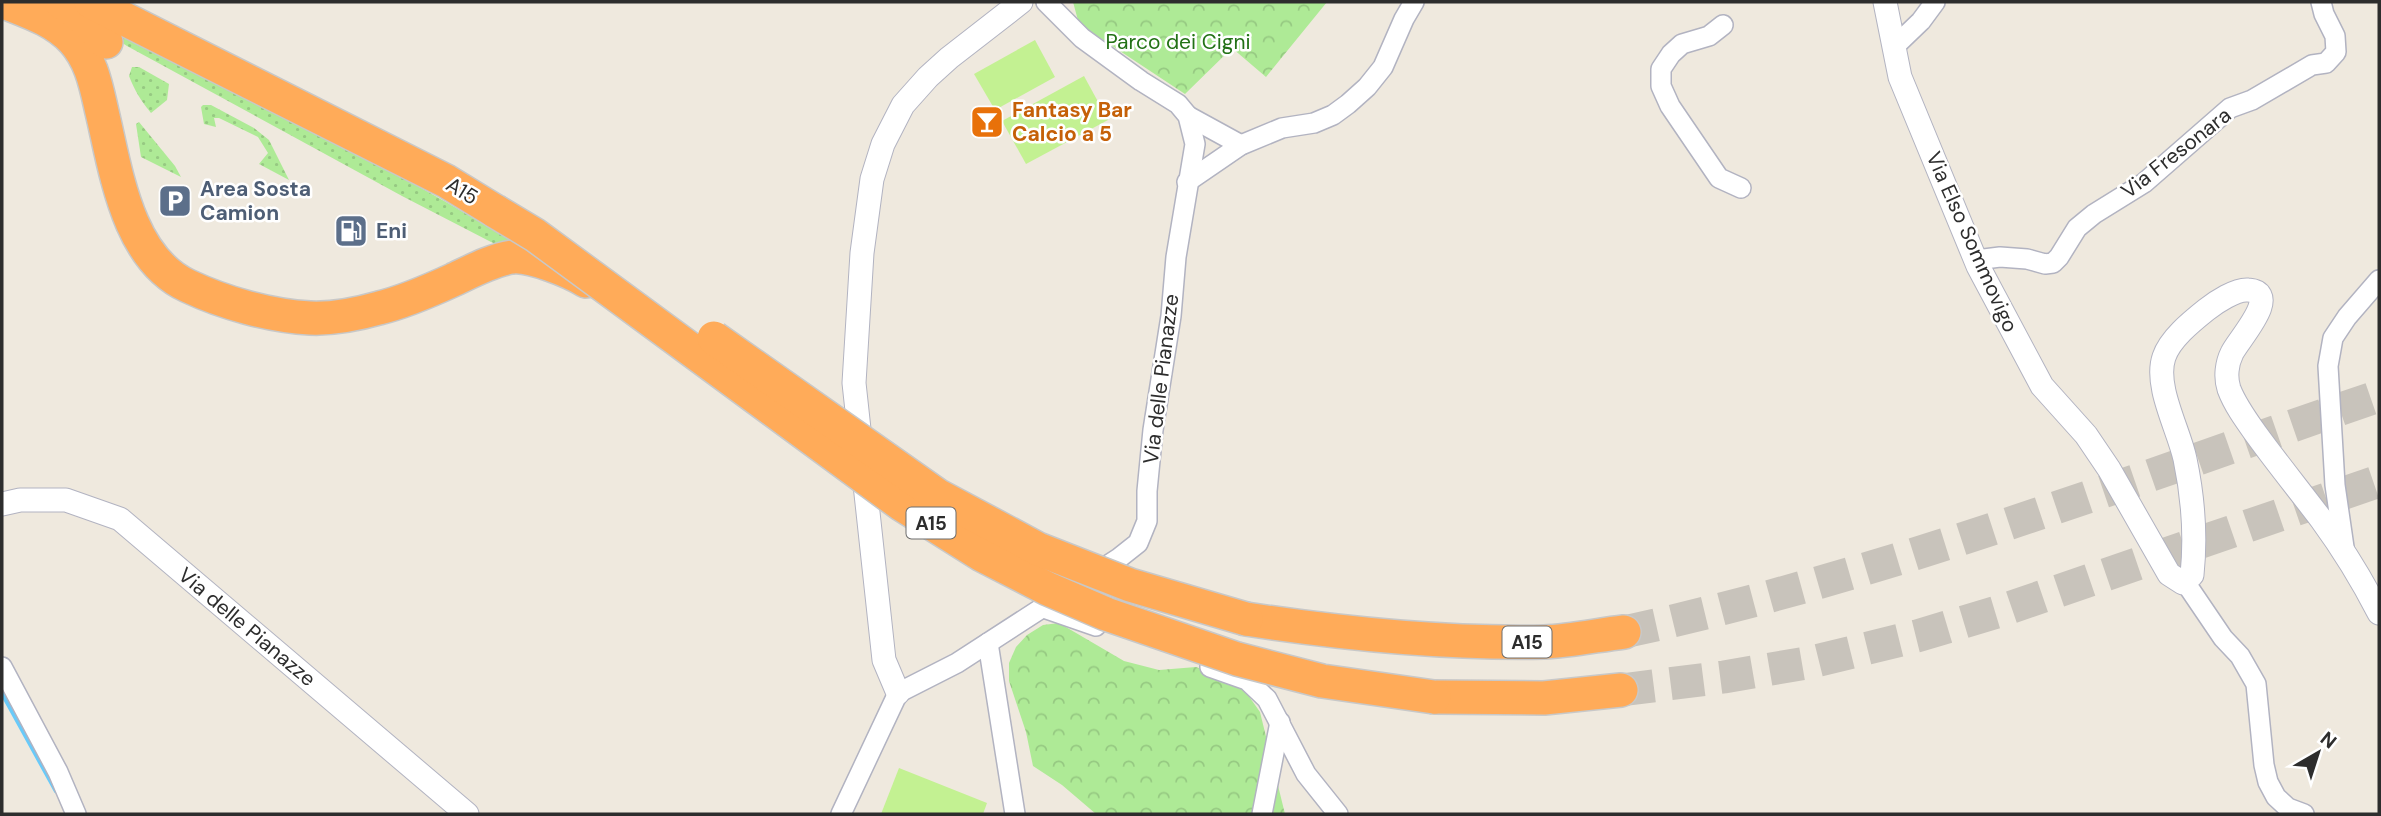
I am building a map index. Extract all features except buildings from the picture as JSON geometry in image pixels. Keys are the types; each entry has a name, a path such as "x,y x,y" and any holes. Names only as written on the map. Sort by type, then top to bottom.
{"highway":[{"path":"4,2 41,16 74,41 95,76 127,211 148,254 166,272 187,286 270,312 311,318 324,317 379,308 513,257 560,267 583,279 641,321 686,346"},
{"path":"61,2 73,8 106,43"},
{"name":"A15","path":"91,2 422,169 500,201 535,236 901,503 982,555 1048,589 1106,614 1237,659 1322,681 1433,697 1544,698 1620,690"},
{"name":"A15","path":"136,2 356,111 500,201 937,495 1038,549 1130,585 1245,619 1333,632 1430,641 1547,642 1624,632"}],"street":[{"path":"841,814 898,693 884,660 854,383 862,253 872,179 883,144 903,105 928,76 1021,2"},
{"path":"1046,2 1082,38 1178,104 1188,116 1241,145"},
{"path":"1187,182 1241,145 1282,128 1314,123 1333,115 1348,104 1367,87 1382,67 1404,19 1415,2"},
{"name":"Via Elso Sommovigo","path":"1885,2 1900,77 1976,260 2012,332 2042,386 2094,446 2169,574 2185,582"},
{"path":"1895,46 1921,21 1935,2"},
{"name":"Via Fresonara","path":"1976,260 2000,257 2027,260 2036,264 2053,263 2077,228 2094,214 2144,183 2230,108 2252,100 2312,65 2326,63 2336,52 2335,36 2321,2"},
{"path":"1723,25 1709,36 1682,44 1671,54 1661,69 1661,86 1670,106 1718,178 1741,188"},
{"name":"Via delle Pianazze","path":"898,693 957,663 1044,608 1138,543 1147,521 1153,430 1171,316 1175,257 1195,144 1188,116"},
{"path":"2346,555 2335,485 2328,366 2333,338 2347,317 2379,281"},
{"path":"2304,814 2288,808 2276,797 2268,782 2256,684 2240,656 2223,638 2185,582 2192,575 2193,508 2185,459 2163,388 2163,359 2168,348 2209,307 2243,290 2257,292 2262,304 2258,315 2231,355 2227,368 2229,387 2242,414 2346,555 2379,613"},
{"name":"Via delle Pianazze","path":"2,505 20,500 66,500 120,519 467,814"},
{"path":"1044,608 1247,680 1267,699 1306,774 1338,814"},
{"path":"988,643 1015,814"},
{"path":"2,667 58,772 76,814"},
{"path":"1262,814 1280,722"}],"green space":[{"name":"Parco dei Cigni","path":"1073,2 1327,2 1266,77 1232,48 1185,94 1079,24"},
{"path":"107,25 367,158 519,246 504,248 402,196 127,46 104,31"},
{"path":"1035,40 1055,77 995,110 974,74"},
{"path":"132,67 139,67 169,84 167,100 151,113 138,96 129,76"},
{"path":"1084,76 1108,120 1026,164 1002,121"},
{"path":"211,105 254,128 269,140 289,180 259,164 268,153 258,137 219,118 214,118 216,127 204,124 201,107"},
{"path":"139,122 181,177 141,157 136,124"},
{"path":"1059,623 1124,661 1159,670 1196,667 1232,680 1248,695 1260,712 1285,814 1096,814 1062,785 1033,766 1026,732 1009,681 1009,663 1016,647 1027,635 1043,625"},
{"path":"899,768 987,803 983,814 881,814"}],"waterway":[{"path":"2,693 56,791"}],"tunnel":[{"path":"1624,632 1720,609 1911,555 2379,396"},
{"path":"1621,690 1812,662 1917,636 2000,611 2379,481"}],"place":[{"name":"Fantasy Bar Calcio a 5","path":"987,122"},
{"name":"Area Sosta Camion","path":"175,201"},
{"name":"Eni","path":"351,231"}]}
